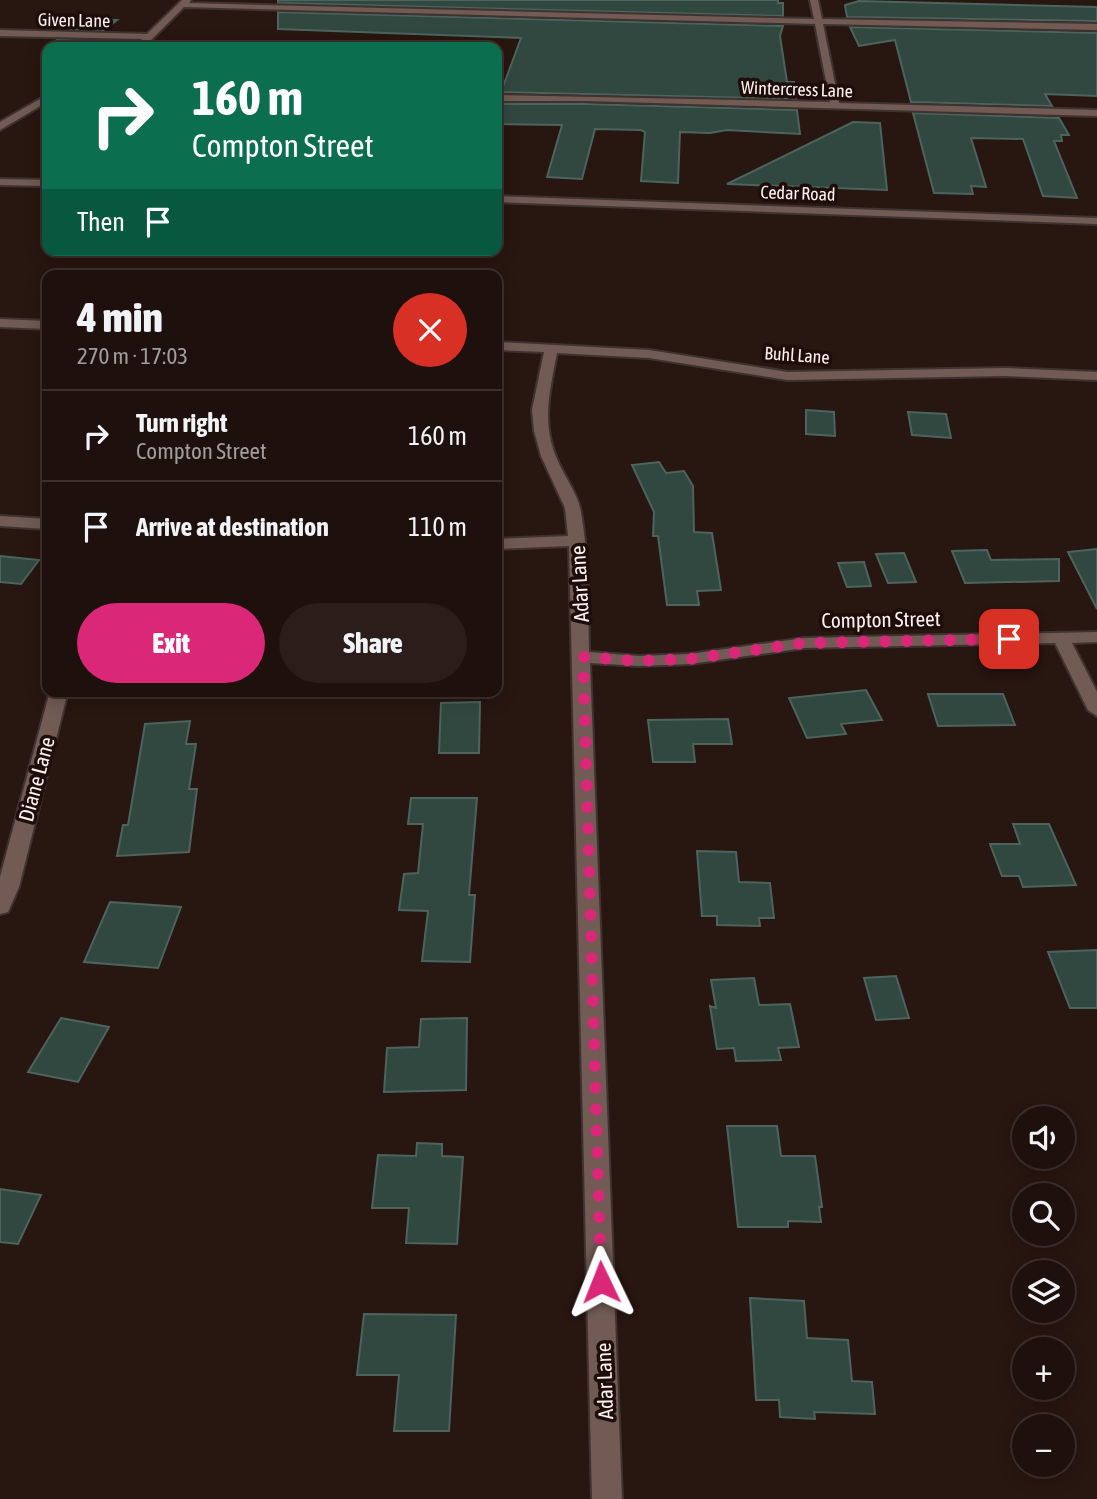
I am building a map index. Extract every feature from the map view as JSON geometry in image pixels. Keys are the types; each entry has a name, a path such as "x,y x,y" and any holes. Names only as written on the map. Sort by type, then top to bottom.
{"street":[{"path":"814,0 835,106"},
{"path":"143,42 184,2 435,15 1097,27"},
{"name":"Given Lane","path":"0,33 148,37"},
{"name":"Wintercress Lane","path":"502,98 1097,113"},
{"path":"0,127 42,101"},
{"path":"0,182 42,183"},
{"name":"Cedar Road","path":"502,199 1097,221"},
{"path":"0,323 42,325"},
{"name":"Buhl Lane","path":"502,346 649,354 788,376 1004,372 1097,376"},
{"name":"Adar Lane","path":"551,348 539,410 541,431 548,456 573,508 578,541 607,1499"},
{"path":"0,521 42,524"},
{"path":"502,544 578,541"},
{"name":"Compton Street","path":"583,657 665,660 749,652 804,643 1097,637"},
{"path":"1061,638 1097,709"},
{"name":"Diane Lane","path":"0,906 8,887 57,697"}],"building":[{"path":"278,0 778,0 778,3 783,3 783,16 278,3"},
{"path":"859,1 1097,7 1097,21 847,17 845,5"},
{"path":"278,12 783,26 780,36 787,82 794,82 796,99 502,92 521,38 278,29"},
{"path":"83,18 117,20 104,30 70,29"},
{"path":"850,27 1097,33 1097,96 1045,94 1052,106 911,102 895,40 859,46"},
{"path":"57,40 92,41 91,42 54,42"},
{"path":"502,104 797,110 800,134 727,130 710,133 680,132 678,183 641,181 645,132 595,129 582,179 547,177 562,125 502,124"},
{"path":"913,113 1059,118 1069,135 1061,135 1062,141 1054,141 1077,198 1043,196 1023,139 971,138 986,187 971,186 973,194 934,193"},
{"path":"853,122 880,123 887,190 727,184"},
{"path":"806,410 834,412 835,436 806,434"},
{"path":"908,412 946,414 951,438 912,435"},
{"path":"659,462 666,473 684,471 693,486 694,532 712,533 721,590 697,591 699,605 667,605 658,536 653,536 654,512 632,465"},
{"path":"1097,549 1097,609 1068,552"},
{"path":"987,550 991,560 1059,559 1059,581 965,583 952,551"},
{"path":"904,553 916,582 888,583 876,554"},
{"path":"0,556 39,560 21,584 0,582"},
{"path":"864,562 871,586 847,587 838,563"},
{"path":"866,690 882,720 841,724 846,734 807,738 789,698"},
{"path":"928,694 1003,694 1015,725 938,726"},
{"path":"480,702 479,753 439,753 441,703"},
{"path":"728,719 732,744 693,744 695,762 653,762 648,720"},
{"path":"190,721 186,744 196,744 189,789 197,789 189,852 117,856 123,825 128,825 145,724"},
{"path":"411,798 477,798 469,895 475,895 470,962 422,961 428,911 399,910 404,874 418,873 423,824 408,824"},
{"path":"1013,824 1049,824 1076,885 1023,887 1019,876 1002,876 990,844 1020,844"},
{"path":"697,851 736,852 739,882 770,883 774,918 759,918 760,926 717,925 717,916 702,916"},
{"path":"110,902 181,907 158,968 84,962"},
{"path":"1097,950 1097,1008 1070,1008 1048,952"},
{"path":"896,976 909,1018 876,1020 864,978"},
{"path":"754,978 759,1005 790,1004 799,1047 778,1048 781,1060 736,1061 734,1048 717,1049 710,1006 716,1008 711,980"},
{"path":"61,1018 109,1027 78,1082 28,1072"},
{"path":"467,1018 466,1090 384,1092 387,1048 419,1047 421,1019"},
{"path":"727,1126 777,1126 781,1156 815,1156 822,1207 819,1207 821,1222 788,1221 788,1227 738,1227"},
{"path":"417,1143 442,1144 442,1156 463,1157 457,1244 406,1243 409,1208 372,1208 378,1155 416,1156"},
{"path":"0,1189 41,1195 18,1244 0,1242"},
{"path":"750,1298 804,1301 807,1338 848,1340 852,1381 872,1382 875,1414 814,1412 815,1419 780,1417 779,1400 756,1400"},
{"path":"364,1314 456,1315 449,1431 394,1431 399,1375 357,1375"}],"route":[{"path":"601,1282 583,657 639,661 690,659 804,643 1009,639"}]}
